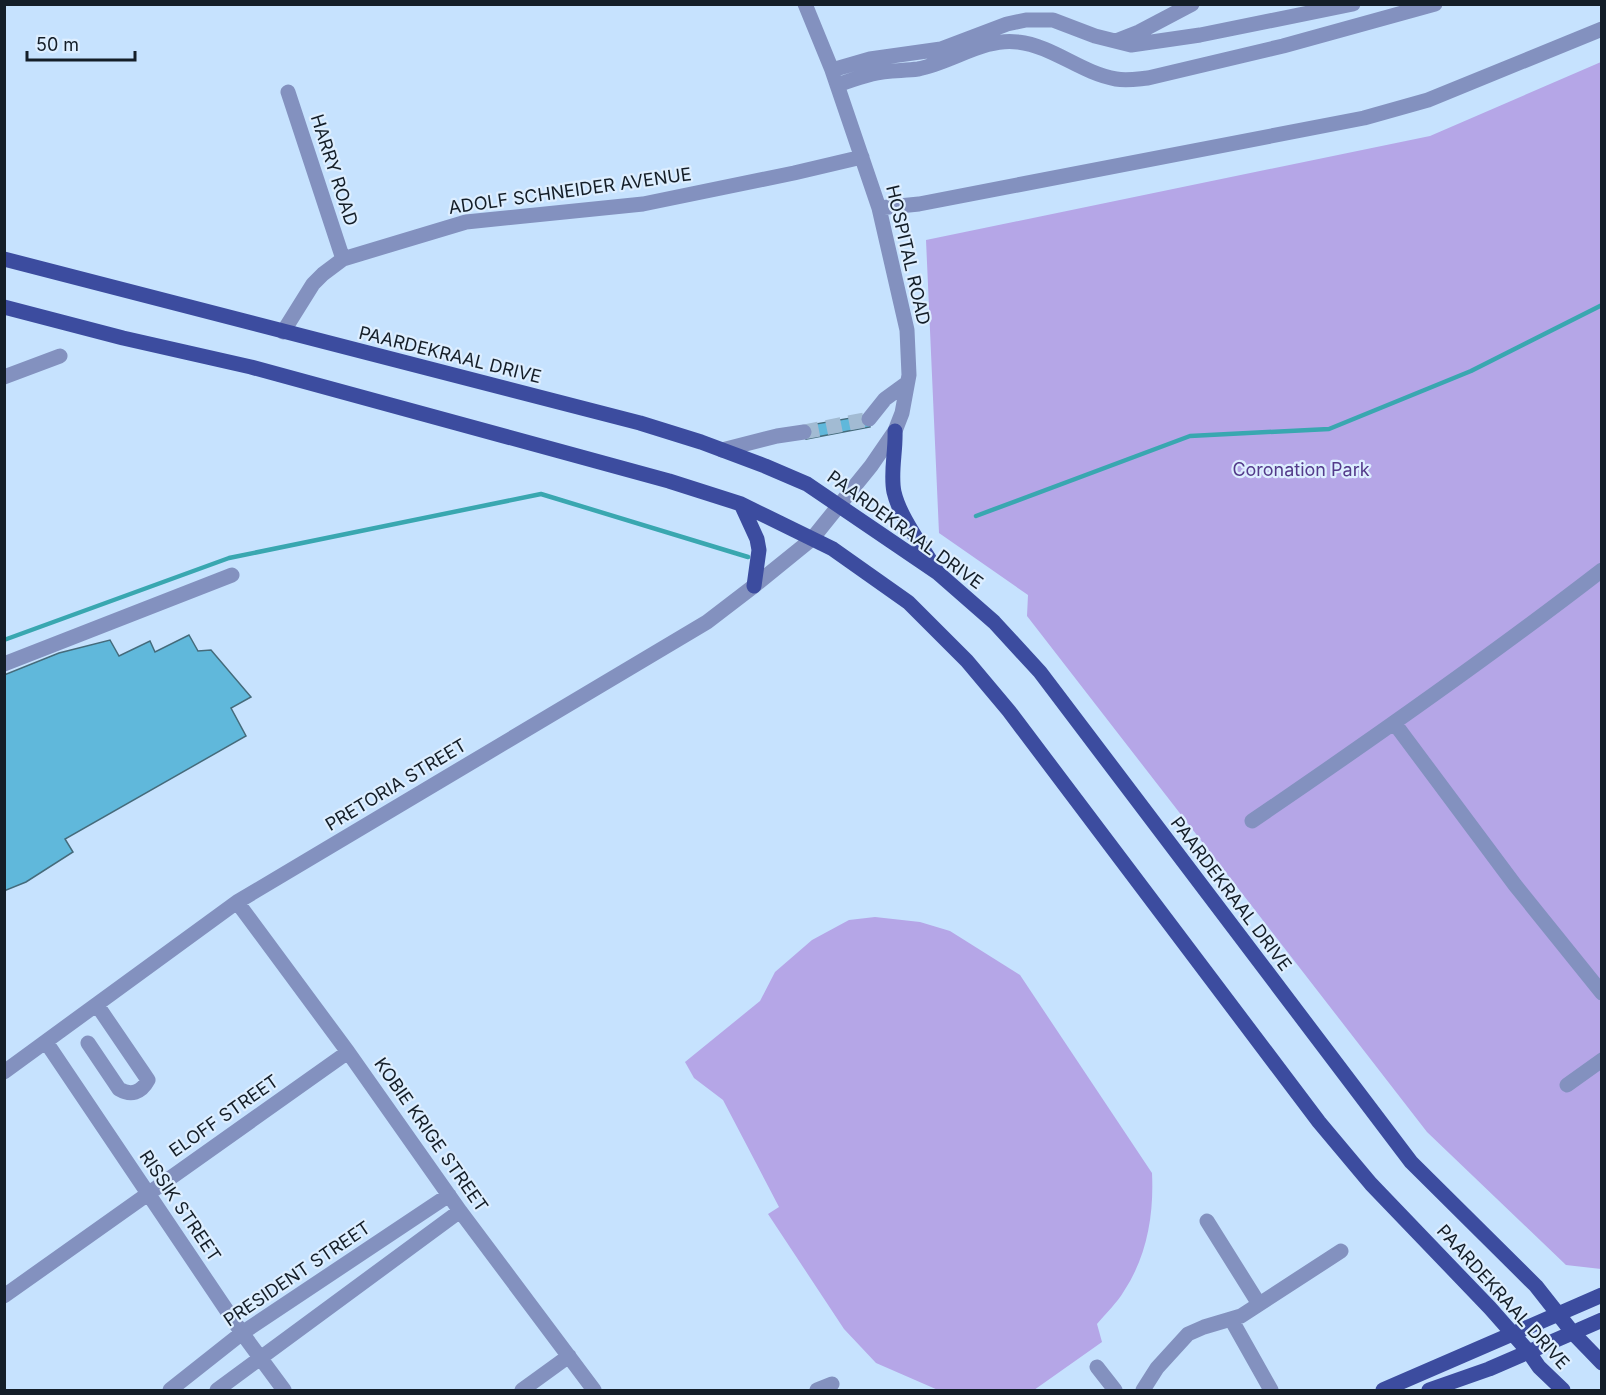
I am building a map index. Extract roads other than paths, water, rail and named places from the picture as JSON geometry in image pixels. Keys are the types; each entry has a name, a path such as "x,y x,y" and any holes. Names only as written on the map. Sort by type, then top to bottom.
{"main road":[{"name":"PAARDEKRAAL DRIVE","path":"4,259 640,423 722,450 807,484 938,573 994,622 1040,672 1411,1162 1536,1286 1573,1334 1602,1363"},
{"name":"PAARDEKRAAL DRIVE","path":"4,307 123,338 251,367 669,481 741,504 833,549 908,602 967,661 1009,711 1319,1122 1371,1184 1563,1390"},
{"path":"895,431 894,492 900,507 938,573"},
{"path":"741,504 757,538 759,550 754,586"},
{"path":"1383,1390 1602,1294"},
{"path":"1429,1390 1489,1369 1602,1320"}],"street":[{"name":"HOSPITAL ROAD","path":"805,4 832,70 879,208 907,330 909,375 902,413 895,431 882,452 812,539"},
{"path":"1113,42 1139,32 1192,4"},
{"path":"832,70 870,59 941,49 1007,24 1026,20 1053,21 1113,42 1131,45 1239,28 1353,4"},
{"path":"837,85 872,74 918,69 987,44 1004,41 1036,46 1098,74 1116,79 1148,78 1283,46 1435,4"},
{"path":"879,208 919,204 1373,115 1428,100 1602,29"},
{"name":"HARRY ROAD","path":"288,93 343,260"},
{"name":"ADOLF SCHNEIDER AVENUE","path":"283,332 313,284 322,274 343,260 466,222 643,204 862,157"},
{"path":"4,377 60,357"},
{"path":"869,419 885,399 907,383"},
{"path":"722,450 777,436 804,432"},
{"name":"PRETORIA STREET","path":"4,1072 237,902 707,622 812,539"},
{"path":"1252,821 1395,724 1602,570"},
{"path":"4,664 232,575"},
{"path":"1395,724 1515,885 1602,993"},
{"name":"KOBIE KRIGE STREET","path":"237,902 348,1052 460,1211 594,1390"},
{"path":"88,1043 119,1089 127,1094 136,1093 145,1086 147,1080 144,1074 97,1005"},
{"name":"RISSIK STREET","path":"46,1042 259,1358 284,1390"},
{"name":"ELOFF STREET","path":"4,1296 348,1052"},
{"path":"1567,1085 1602,1060"},
{"name":"PRESIDENT STREET","path":"170,1390 242,1333 449,1195"},
{"path":"217,1390 460,1211"},
{"path":"1207,1221 1259,1304"},
{"path":"1143,1390 1157,1368 1188,1334 1241,1316 1341,1251"},
{"path":"1231,1319 1271,1390"},
{"path":"522,1390 569,1356"},
{"path":"1097,1367 1115,1390"},
{"path":"818,1390 832,1383"}],"waterway":[{"path":"976,516 1190,436 1329,429 1471,371 1602,305"},
{"path":"4,640 229,558 541,494 748,557"}],"tunnel":[{"path":"804,432 869,419"}],"park label":[{"name":"Coronation Park","path":"1301,470"}]}
